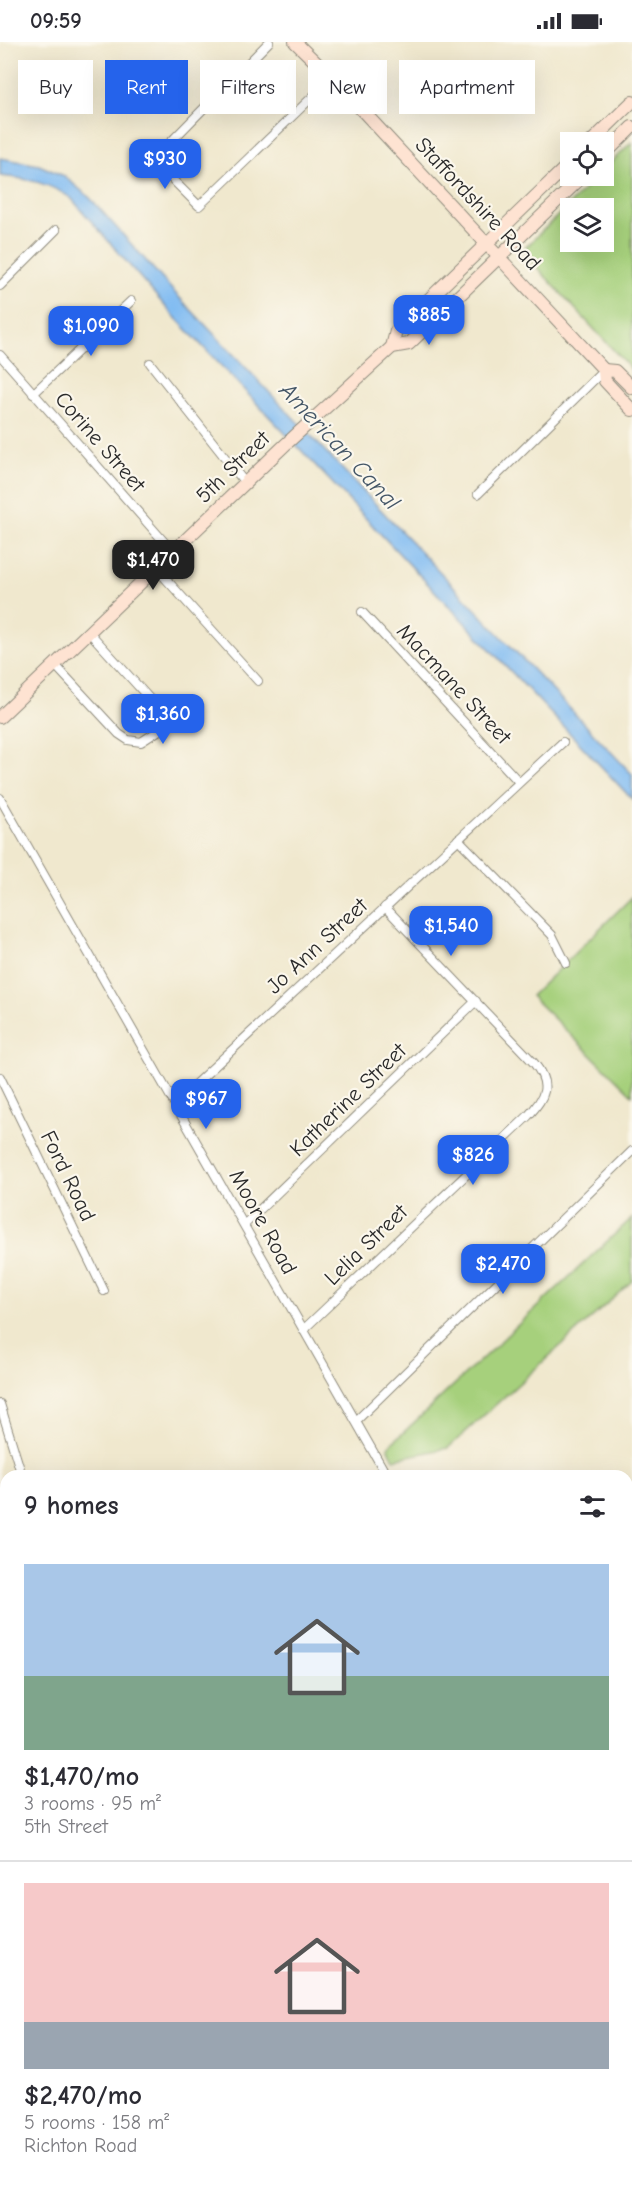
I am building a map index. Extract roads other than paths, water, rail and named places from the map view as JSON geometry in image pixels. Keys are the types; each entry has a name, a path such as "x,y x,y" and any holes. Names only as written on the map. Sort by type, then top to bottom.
{"main road":[{"name":"Staffordshire Road","path":"295,42 314,60"},
{"path":"632,102 603,130 616,143 632,127"},
{"name":"Staffordshire Road","path":"365,114 604,370 605,381 632,410"},
{"name":"5th Street","path":"392,347 396,331 558,175"},
{"path":"558,175 570,188"},
{"name":"5th Street","path":"0,717 286,444 392,347 409,344 570,188"},
{"path":"430,299 446,308"},
{"name":"Staffordshire Road","path":"604,370 615,370 632,388"}],"street":[{"path":"269,42 153,160 199,206 308,101"},
{"path":"0,286 56,230"},
{"path":"33,394 131,301"},
{"name":"Corine Street","path":"0,355 174,552"},
{"path":"150,363 246,484"},
{"path":"478,494 604,370"},
{"path":"156,568 258,681"},
{"name":"Macmane Street","path":"362,612 519,782"},
{"path":"55,665 118,734 128,740 141,742 159,731 162,719 157,707 89,632"},
{"name":"Jo Ann Street","path":"175,1103 563,742"},
{"name":"Moore Road","path":"0,798 384,1470"},
{"path":"458,839 552,935 566,963"},
{"name":"Lelia Street","path":"303,1330 541,1101 545,1089 541,1071 385,907"},
{"name":"Katherine Street","path":"245,1224 476,1001"},
{"name":"Ford Road","path":"0,1077 104,1291"},
{"path":"356,1421 632,1150"},
{"path":"0,1404 20,1470"}],"water":[{"name":"American Canal","path":"0,158 39,165 64,176 90,198 175,293 632,774 632,799 171,313 71,198 54,188 37,182 0,176"}]}
